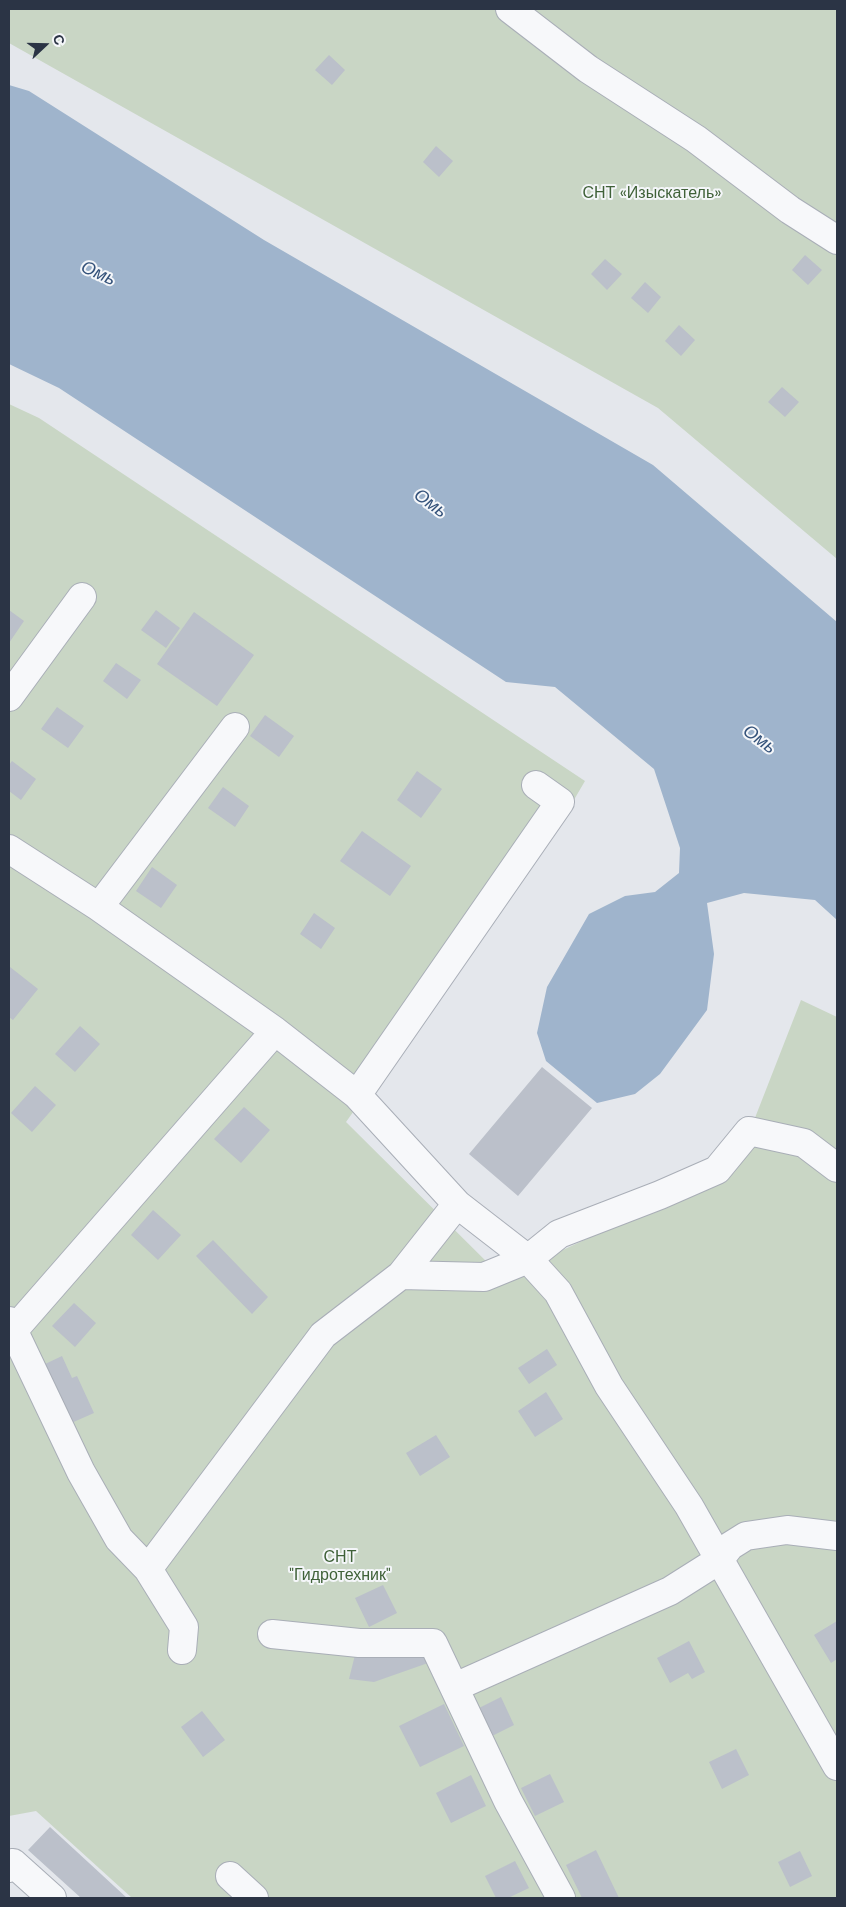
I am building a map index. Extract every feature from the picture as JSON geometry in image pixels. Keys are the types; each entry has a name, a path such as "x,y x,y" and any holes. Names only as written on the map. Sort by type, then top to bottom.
{"lane":[{"path":"510,9 588,69 696,139 790,210 837,240"},
{"path":"9,697 82,597"},
{"path":"99,907 234,727"},
{"path":"357,1095 560,802 536,785"},
{"path":"9,849 99,907 275,1031 357,1095 457,1204 528,1259 558,1292 609,1386 689,1506 837,1766"},
{"path":"182,1650 184,1627 148,1569 119,1540 91,1489 11,1326 275,1031"},
{"path":"401,1274 451,1278 484,1277 528,1259 559,1234 660,1195 717,1170 749,1131 804,1144 837,1168"},
{"path":"148,1569 323,1335 401,1274 457,1204"},
{"path":"455,1687 670,1591 719,1560 730,1546 746,1536 786,1530 837,1536"},
{"path":"272,1634 359,1643 433,1643 508,1801 561,1898"},
{"path":"9,1868 13,1862 52,1898"},
{"path":"230,1876 254,1898"}],"green space":[{"name":"СНТ «Изыскатель»","path":"9,9 837,9 837,559 658,408 9,43"},
{"name":"СНТ \"Гидротехник\"","path":"9,404 39,418 585,781 568,810 346,1122 503,1278 723,1175 744,1146 801,1000 837,1017 837,1898 132,1898 36,1811 9,1816"}],"water":[{"name":"Омь","path":"9,85 29,91 264,240 653,465 837,622 837,920 815,900 744,893 707,903 714,954 707,1010 660,1074 635,1094 597,1103 546,1061 537,1033 547,987 589,914 625,896 655,892 679,873 680,848 654,769 555,687 506,682 59,388 9,364"}],"building":[{"path":"329,55 345,70 332,85 315,70"},
{"path":"436,146 453,161 439,177 423,162"},
{"path":"805,255 822,270 808,285 792,270"},
{"path":"605,259 622,274 607,290 591,274"},
{"path":"645,282 661,297 648,313 631,298"},
{"path":"679,325 695,340 681,356 665,341"},
{"path":"782,387 799,402 785,417 768,402"},
{"path":"9,610 24,621 9,643"},
{"path":"156,610 180,628 166,648 141,630"},
{"path":"194,612 254,655 217,706 157,664"},
{"path":"116,663 141,680 127,699 103,681"},
{"path":"57,707 84,726 68,748 41,729"},
{"path":"265,715 294,736 279,757 250,736"},
{"path":"12,761 36,779 21,800 9,791 9,765"},
{"path":"417,771 442,789 421,818 397,800"},
{"path":"223,787 249,806 235,827 208,808"},
{"path":"362,831 411,866 390,896 340,861"},
{"path":"152,867 177,885 161,908 136,891"},
{"path":"314,913 335,928 321,949 300,934"},
{"path":"10,967 38,989 13,1020 9,1017"},
{"path":"80,1026 100,1044 75,1072 55,1054"},
{"path":"542,1067 592,1108 518,1196 469,1154"},
{"path":"35,1086 56,1105 32,1132 11,1113"},
{"path":"244,1107 270,1130 241,1163 214,1139"},
{"path":"153,1210 181,1235 158,1260 131,1235"},
{"path":"213,1240 268,1297 252,1314 196,1256"},
{"path":"74,1303 96,1323 75,1347 52,1326"},
{"path":"547,1349 557,1365 529,1384 518,1368"},
{"path":"62,1356 72,1378 77,1376 94,1413 69,1424 43,1365"},
{"path":"546,1392 563,1419 535,1437 518,1411"},
{"path":"436,1435 450,1457 420,1476 406,1453"},
{"path":"383,1585 397,1613 369,1627 355,1598"},
{"path":"837,1621 837,1659 831,1663 814,1635"},
{"path":"689,1641 705,1672 692,1679 688,1673 670,1683 657,1658"},
{"path":"421,1647 428,1663 374,1682 349,1679 356,1651"},
{"path":"501,1697 514,1725 492,1736 479,1708"},
{"path":"444,1704 464,1746 420,1767 399,1726"},
{"path":"202,1711 225,1740 203,1757 181,1727"},
{"path":"736,1749 749,1775 722,1789 709,1762"},
{"path":"550,1774 564,1802 535,1816 521,1788"},
{"path":"471,1775 486,1806 451,1823 436,1793"},
{"path":"50,1827 127,1898 81,1898 28,1850"},
{"path":"596,1850 619,1898 582,1898 566,1865"},
{"path":"800,1851 812,1876 790,1887 778,1862"},
{"path":"515,1861 529,1888 508,1898 496,1898 485,1876"}]}
